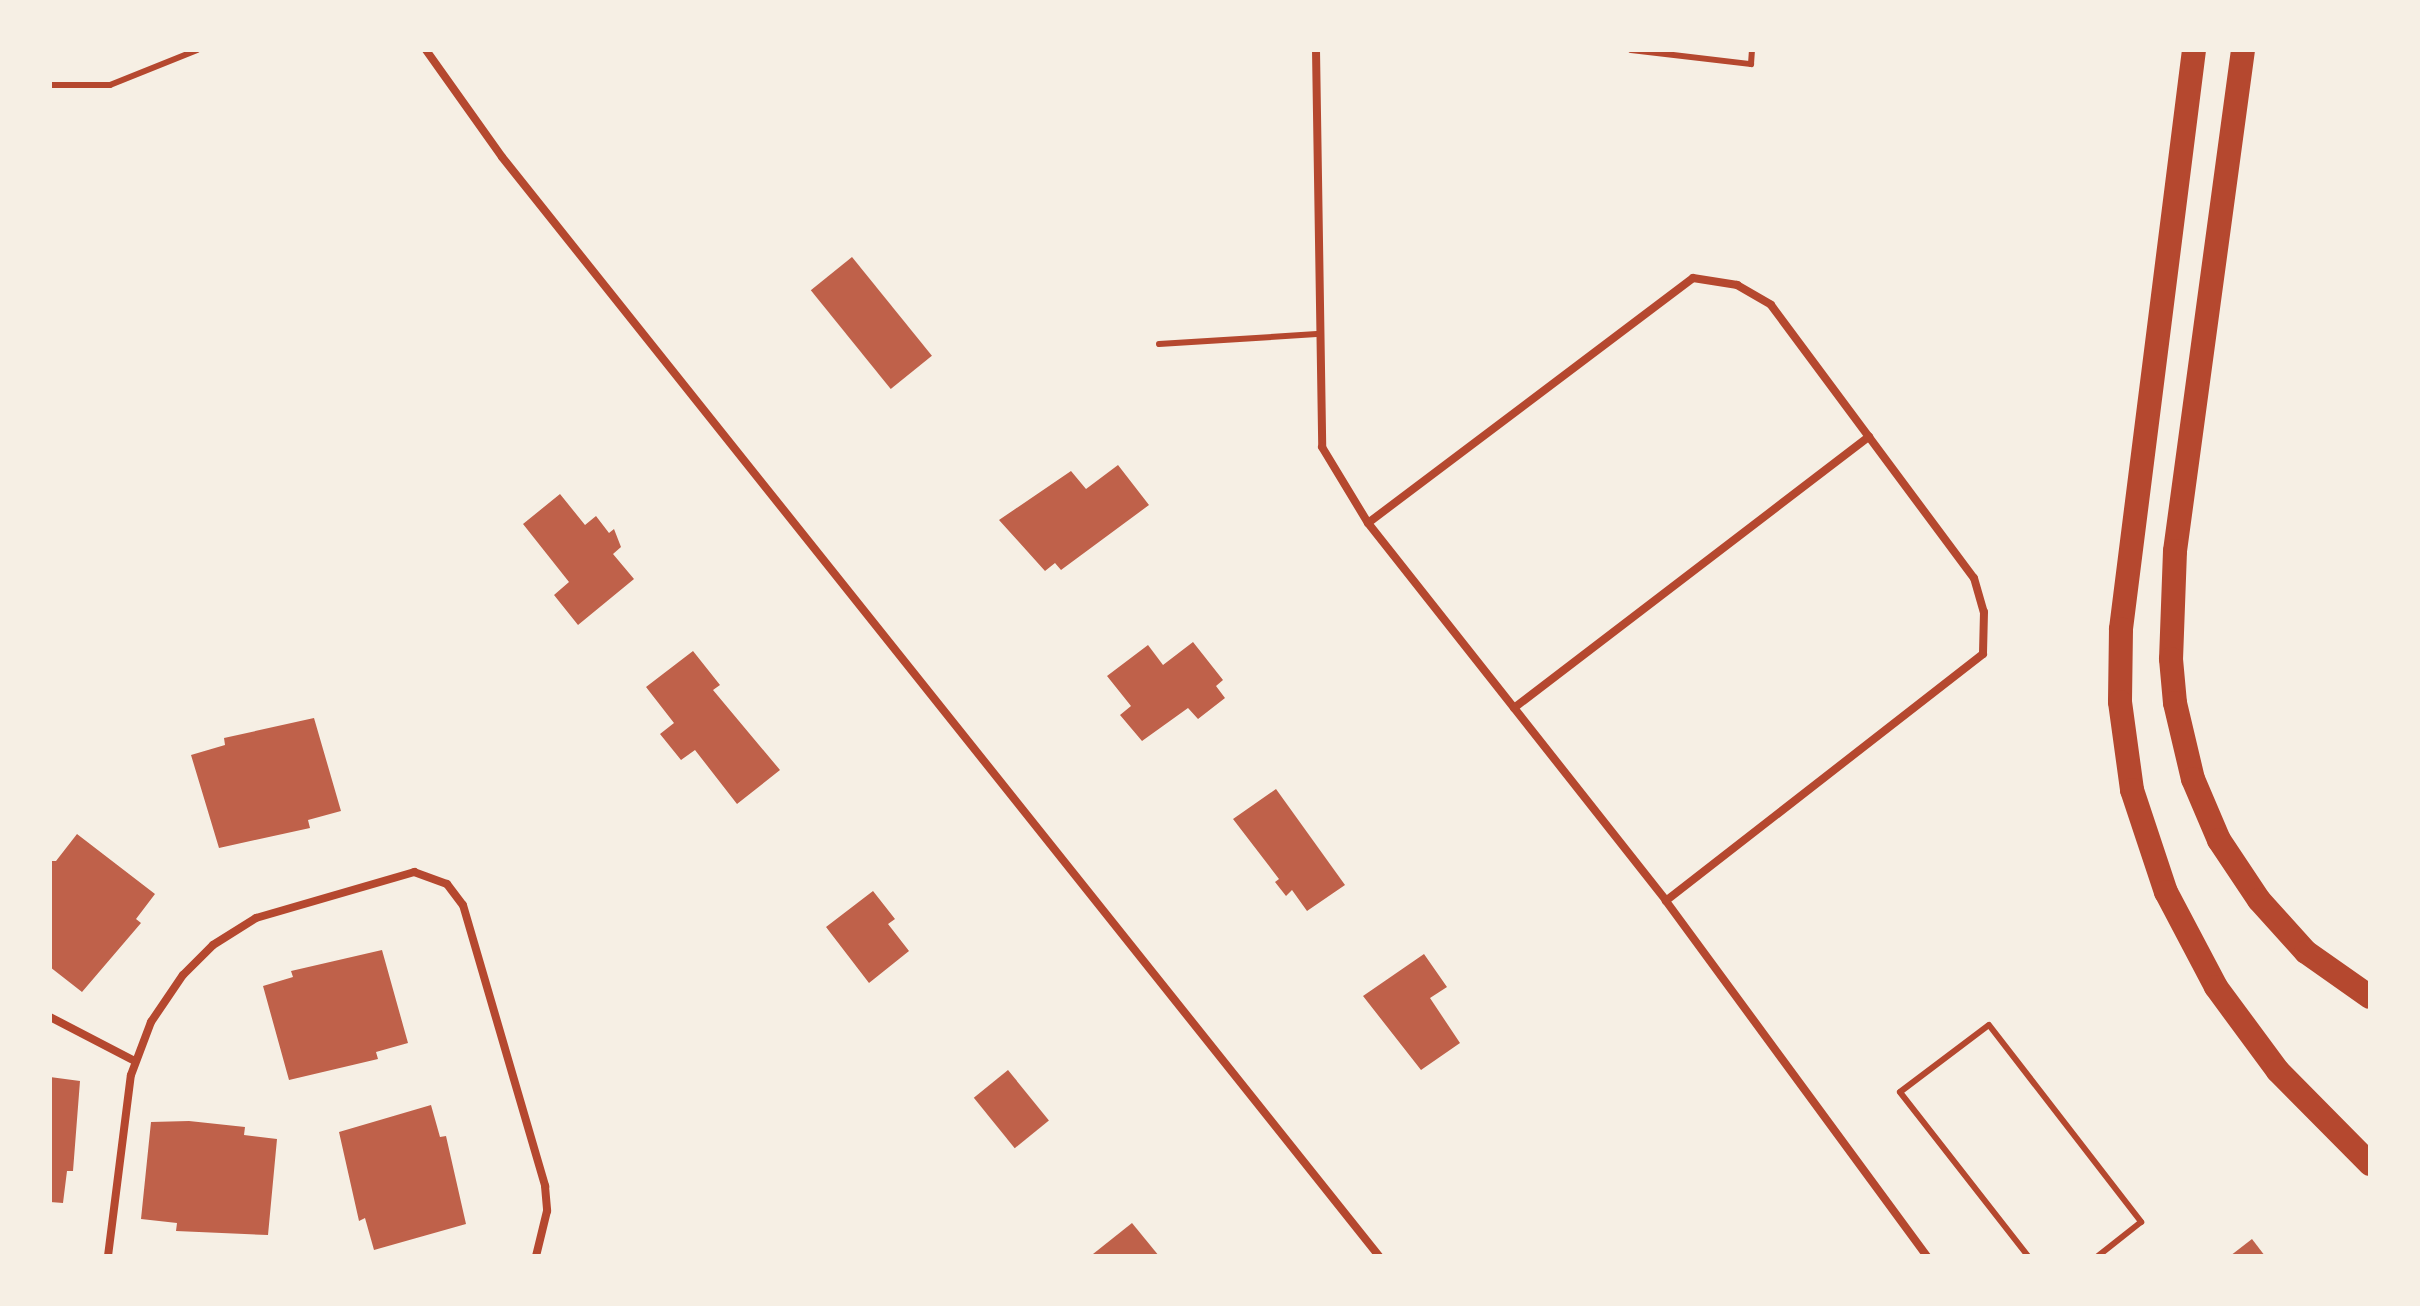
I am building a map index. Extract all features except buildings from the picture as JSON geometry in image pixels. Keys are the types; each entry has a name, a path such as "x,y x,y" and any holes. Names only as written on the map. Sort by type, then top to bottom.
{"highway":[{"path":"2194,50 2121,629 2120,702 2132,790 2166,892 2216,987 2278,1071 2370,1164"},
{"path":"2243,50 2175,551 2171,659 2175,703 2193,779 2219,840 2259,900 2306,952 2370,997"}],"street":[{"path":"426,50 502,157 1379,1256"},
{"path":"1316,50 1317,334 1322,447 1368,523 1666,901 1927,1256"},
{"path":"1368,523 1693,278 1737,285 1771,305 1974,578 1984,612 1983,654 1666,901"},
{"path":"1514,708 1869,437"},
{"path":"108,1256 135,1061 151,1022 183,975 224,937 274,910 403,872 425,873 447,884 463,905 545,1186 547,1211 536,1256"},
{"path":"50,1017 135,1061"}],"lane":[{"path":"50,85 110,85 197,50"},
{"path":"1631,50 1751,64 1752,50"},
{"path":"1159,344 1317,334"},
{"path":"2028,1256 1900,1092 1989,1025 2141,1222 2098,1256"}]}
